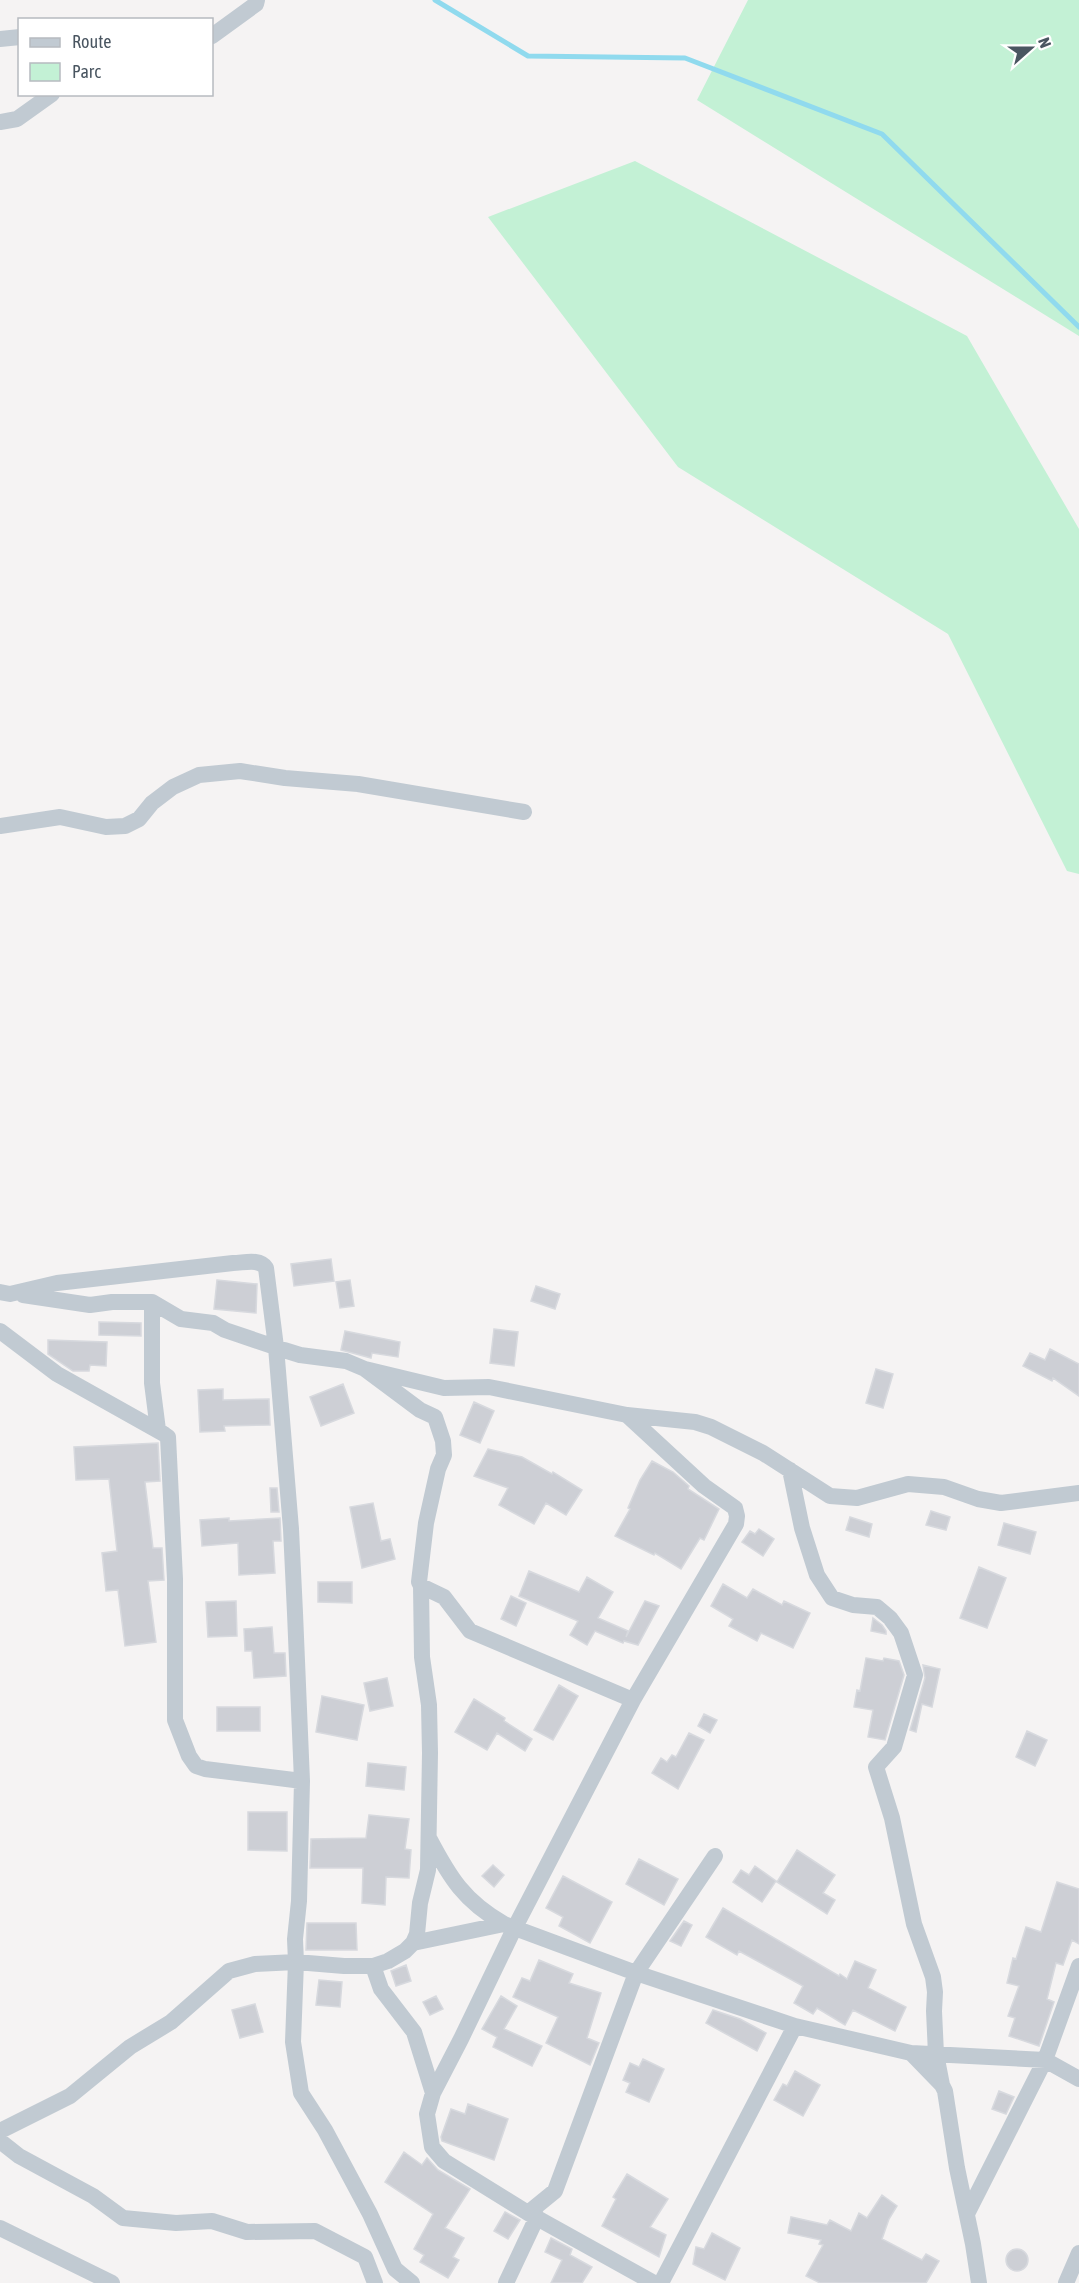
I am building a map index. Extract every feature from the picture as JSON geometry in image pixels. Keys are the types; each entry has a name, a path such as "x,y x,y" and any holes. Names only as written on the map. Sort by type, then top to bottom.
{"street":[{"path":"213,35 256,4 257,0"},
{"path":"0,39 18,37"},
{"path":"0,122 17,119 49,96"},
{"path":"0,826 60,817 106,828 125,826 139,819 152,803 173,787 199,775 240,771 285,778 358,784 524,812"},
{"path":"5,1293 112,1276 258,1262 266,1268 276,1347 291,1529 302,1780 293,2042 301,2093 325,2130 370,2214 395,2269 412,2283"},
{"path":"5,1293 90,1305 112,1302 152,1302 181,1319 213,1323 225,1330 300,1355 346,1361 365,1369 444,1388 489,1387 627,1415 695,1422 711,1427 763,1453 830,1496 857,1498 908,1484 944,1487 978,1500 1001,1503 1079,1493"},
{"path":"152,1302 152,1383 158,1430 168,1437"},
{"path":"0,1331 57,1374 168,1437"},
{"path":"0,2131 70,2096 130,2047 171,2022 229,1971 255,1964 296,1962 373,1966 388,1961 405,1951 413,1943 417,1934 420,1903 428,1870 430,1753 429,1705 422,1657 421,1586 419,1582 426,1523 438,1469 444,1455 443,1441 435,1417 420,1410 365,1369"},
{"path":"627,1415 704,1486 735,1508 736,1524 633,1700 509,1926 433,2093 427,2114 432,2147 444,2162 532,2215 654,2283"},
{"path":"168,1437 175,1579 175,1720 189,1756 196,1766 205,1769 302,1780"},
{"path":"790,1470 802,1528 817,1575 832,1598 853,1605 877,1606 890,1618 901,1633 915,1675 894,1747 876,1767 892,1818 914,1924 933,1977 936,2054 979,2283"},
{"path":"421,1586 444,1597 470,1631 633,1700"},
{"path":"428,1835 453,1881 465,1896 485,1913 509,1926 636,1973 795,2026 911,2053 1045,2060 1079,2079"},
{"path":"506,2283 532,2215 555,2191 636,1973 715,1856"},
{"path":"413,1943 509,1926"},
{"path":"373,1966 381,1989 414,2032 433,2093"},
{"path":"967,2214 1045,2060 1079,1966"},
{"path":"661,2283 795,2026"},
{"path":"911,2053 942,2085"},
{"path":"0,2141 19,2156 93,2196 123,2218 176,2223 212,2221 247,2232 315,2231 365,2257 375,2283"},
{"path":"0,2228 112,2283"},
{"path":"1066,2283 1079,2253"}],"green space":[{"path":"748,0 1079,0 1079,336 697,100"},
{"path":"635,161 967,336 1079,529 1079,874 1067,871 948,634 678,467 488,217"}],"building":[{"path":"331,1259 334,1281 294,1286 291,1264"},
{"path":"217,1280 257,1284 256,1313 214,1309"},
{"path":"350,1280 354,1306 340,1308 336,1282"},
{"path":"536,1286 560,1294 555,1309 531,1301"},
{"path":"99,1322 141,1323 141,1336 99,1335"},
{"path":"494,1329 518,1332 514,1366 490,1363"},
{"path":"345,1331 400,1342 398,1357 372,1353 371,1358 341,1350"},
{"path":"48,1340 107,1342 106,1366 90,1365 89,1371 73,1371 48,1354"},
{"path":"1050,1349 1079,1364 1079,1396 1053,1378 1052,1381 1023,1366 1030,1353 1045,1360"},
{"path":"876,1369 893,1374 883,1408 866,1403"},
{"path":"343,1384 354,1413 321,1426 310,1397"},
{"path":"223,1389 223,1400 269,1399 270,1425 224,1426 225,1431 200,1432 198,1390"},
{"path":"474,1402 494,1411 480,1443 460,1435"},
{"path":"158,1443 160,1481 145,1482 153,1548 162,1548 164,1580 148,1581 156,1642 125,1646 118,1590 106,1591 102,1553 117,1551 109,1479 76,1480 74,1447"},
{"path":"488,1449 522,1457 582,1490 566,1515 546,1503 534,1524 499,1505 508,1488 474,1476"},
{"path":"652,1461 673,1472 689,1486 688,1489 719,1509 704,1540 700,1538 681,1569 655,1553 654,1555 615,1536 630,1509 628,1508 640,1480"},
{"path":"270,1488 277,1488 279,1512 271,1512"},
{"path":"373,1503 381,1541 390,1539 395,1559 362,1568 350,1507"},
{"path":"931,1511 950,1517 946,1530 926,1525"},
{"path":"850,1517 872,1524 869,1537 846,1530"},
{"path":"229,1518 229,1521 280,1518 281,1541 273,1541 275,1573 239,1575 238,1543 202,1546 200,1520"},
{"path":"1004,1523 1036,1532 1030,1554 998,1545"},
{"path":"759,1529 774,1539 763,1556 742,1542 750,1531 755,1534"},
{"path":"979,1567 1006,1578 987,1628 960,1618"},
{"path":"529,1571 579,1592 587,1577 613,1592 598,1618 628,1631 626,1637 645,1601 659,1606 638,1645 624,1641 623,1643 595,1631 587,1645 570,1635 578,1621 519,1596"},
{"path":"318,1582 352,1582 352,1603 318,1602"},
{"path":"723,1584 747,1598 753,1589 782,1605 784,1601 810,1613 793,1648 761,1633 757,1641 729,1626 733,1619 711,1606"},
{"path":"511,1596 526,1603 516,1626 501,1619"},
{"path":"236,1601 237,1636 208,1637 206,1602"},
{"path":"873,1618 882,1625 886,1634 871,1631"},
{"path":"272,1627 274,1653 285,1653 286,1676 254,1678 252,1651 245,1651 244,1629"},
{"path":"866,1658 899,1661 904,1675 885,1740 868,1737 873,1710 854,1707 857,1690 860,1691"},
{"path":"923,1665 940,1669 932,1707 922,1704 916,1732 910,1730 925,1678"},
{"path":"387,1678 393,1706 370,1711 364,1683"},
{"path":"559,1685 578,1696 553,1740 534,1730"},
{"path":"322,1696 364,1705 357,1740 316,1732"},
{"path":"474,1699 505,1718 504,1721 532,1739 525,1751 497,1733 487,1750 455,1732"},
{"path":"217,1707 260,1707 260,1731 217,1731"},
{"path":"704,1714 717,1720 710,1733 698,1726"},
{"path":"1027,1731 1047,1740 1035,1766 1016,1757"},
{"path":"689,1733 704,1740 678,1789 652,1773 661,1758 667,1762 672,1755 676,1757"},
{"path":"368,1763 406,1767 404,1790 366,1786"},
{"path":"248,1812 287,1812 287,1851 248,1850"},
{"path":"369,1815 409,1819 405,1849 411,1850 409,1878 386,1877 385,1905 362,1903 363,1868 310,1868 311,1839 366,1838"},
{"path":"797,1850 835,1875 823,1893 835,1900 827,1914 777,1882"},
{"path":"639,1859 678,1879 664,1905 626,1884"},
{"path":"493,1865 504,1875 494,1887 482,1876"},
{"path":"755,1866 776,1881 762,1902 733,1882 741,1870 749,1875"},
{"path":"563,1876 612,1902 590,1943 559,1926 563,1917 546,1908"},
{"path":"1057,1882 1079,1889 1079,1944 1072,1940 1063,1965 1056,1963 1047,1999 1054,2002 1039,2046 1009,2036 1015,2018 1008,2016 1019,1986 1007,1983 1013,1958 1016,1959 1026,1927 1041,1932"},
{"path":"723,1908 839,1976 840,1974 847,1979 855,1961 876,1970 868,1988 906,2007 895,2031 853,2010 845,2025 817,2008 813,2014 794,2003 803,1986 739,1951 737,1955 706,1937"},
{"path":"684,1921 692,1925 681,1946 670,1941"},
{"path":"307,1923 356,1923 357,1950 306,1950"},
{"path":"539,1960 573,1974 569,1983 601,1993 587,2038 599,2043 590,2065 546,2043 558,2017 513,1997 522,1978 530,1981"},
{"path":"406,1965 411,1981 396,1986 391,1971"},
{"path":"319,1980 342,1982 340,2007 316,2005"},
{"path":"436,1996 443,2009 430,2015 423,2002"},
{"path":"501,1996 517,2006 504,2029 542,2046 532,2066 493,2047 497,2037 482,2029"},
{"path":"255,2004 263,2032 240,2038 232,2010"},
{"path":"713,2010 740,2019 766,2033 757,2051 706,2023"},
{"path":"643,2059 664,2069 649,2102 626,2092 630,2083 623,2080 630,2063 639,2067"},
{"path":"795,2071 820,2085 803,2116 774,2100 783,2084 787,2086"},
{"path":"999,2091 1014,2097 1006,2114 992,2109"},
{"path":"468,2104 508,2119 494,2160 442,2141 441,2137 451,2109 465,2114"},
{"path":"404,2152 422,2165 427,2158 438,2170 470,2189 445,2228 464,2238 453,2257 459,2260 448,2278 420,2262 424,2255 414,2249 433,2214 385,2182"},
{"path":"627,2174 668,2199 650,2227 666,2235 659,2257 602,2226 616,2199 613,2197"},
{"path":"882,2195 897,2206 889,2219 882,2239 922,2260 926,2254 939,2261 926,2283 820,2283 806,2276 823,2245 819,2244 821,2240 788,2233 791,2217 827,2225 830,2220 851,2231 859,2213 867,2218"},
{"path":"505,2212 520,2220 508,2239 494,2231"},
{"path":"712,2233 740,2248 725,2280 693,2264 696,2247 704,2249"},
{"path":"551,2238 572,2249 570,2255 592,2267 582,2283 551,2283 562,2260 545,2252"},
{"path":"1017,2249 1025,2252 1028,2260 1025,2268 1017,2271 1009,2268 1006,2260 1009,2252"}],"waterway":[{"path":"435,0 528,56 685,58 882,134 1079,327"}]}
